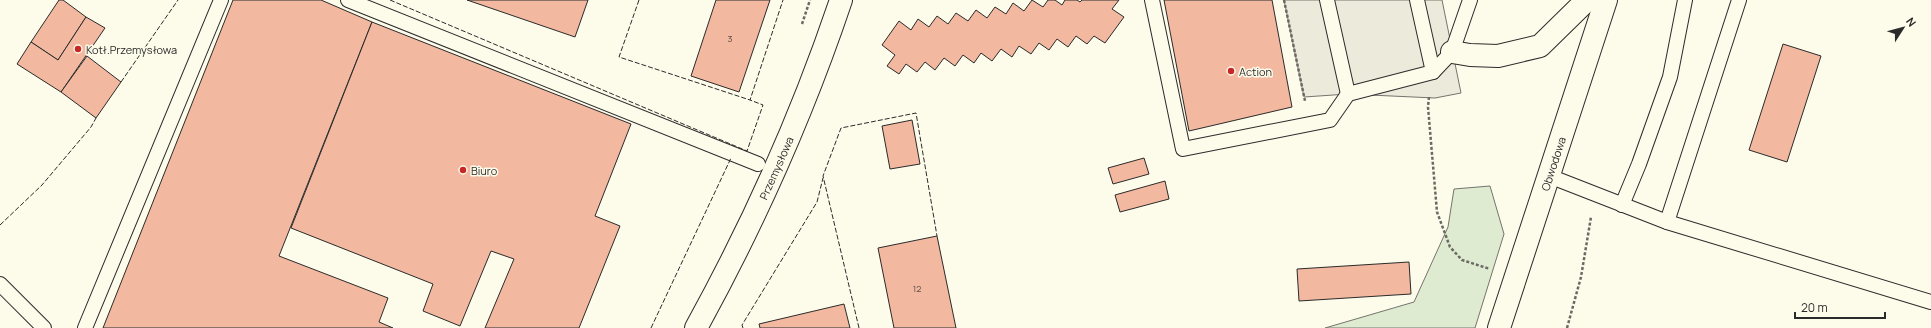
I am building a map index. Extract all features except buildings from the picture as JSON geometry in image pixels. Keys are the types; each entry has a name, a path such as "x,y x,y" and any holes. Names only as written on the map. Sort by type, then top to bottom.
{"main road":[{"name":"Przemysłowa","path":"696,328 725,276 769,186 799,115 840,0"},
{"path":"1452,52 1470,55 1498,56 1540,46 1587,0"},
{"name":"Obwodowa","path":"1499,328 1606,0"}],"lane":[{"path":"85,328 221,0"},
{"path":"348,0 758,164"},
{"path":"1152,0 1183,149 1330,120 1348,94 1433,72 1452,52 1470,0"},
{"path":"1327,0 1348,94"},
{"path":"1417,0 1433,72"},
{"path":"1622,205 1639,164 1670,77 1685,0"},
{"path":"1667,222 1739,0"},
{"path":"1549,176 1667,222 1931,302"},
{"path":"0,284 44,328"}],"path":[{"path":"1284,0 1310,124"},
{"path":"1433,72 1428,108 1437,212 1450,247 1462,260 1516,277"},
{"path":"1567,328 1581,277 1597,194"}],"green space":[{"path":"1490,186 1504,234 1475,328 1325,328 1414,302 1448,227 1454,189"}],"shaded area":[{"path":"1284,0 1442,0 1461,93 1435,98 1348,94 1304,97"}],"fence":[{"path":"121,82 178,0"},
{"path":"390,0 747,151 763,105 750,100 783,0"},
{"path":"639,0 619,57 750,100"},
{"path":"859,328 823,176 841,128 916,113 937,236"},
{"path":"0,225 42,185 91,127 96,118"},
{"path":"651,328 731,158"},
{"path":"743,328 742,325 817,202 823,178"}],"place":[{"name":"Kotł.Przemysłowa","path":"78,49"},
{"name":"Action","path":"1231,71"},
{"name":"Biuro","path":"463,170"}]}
